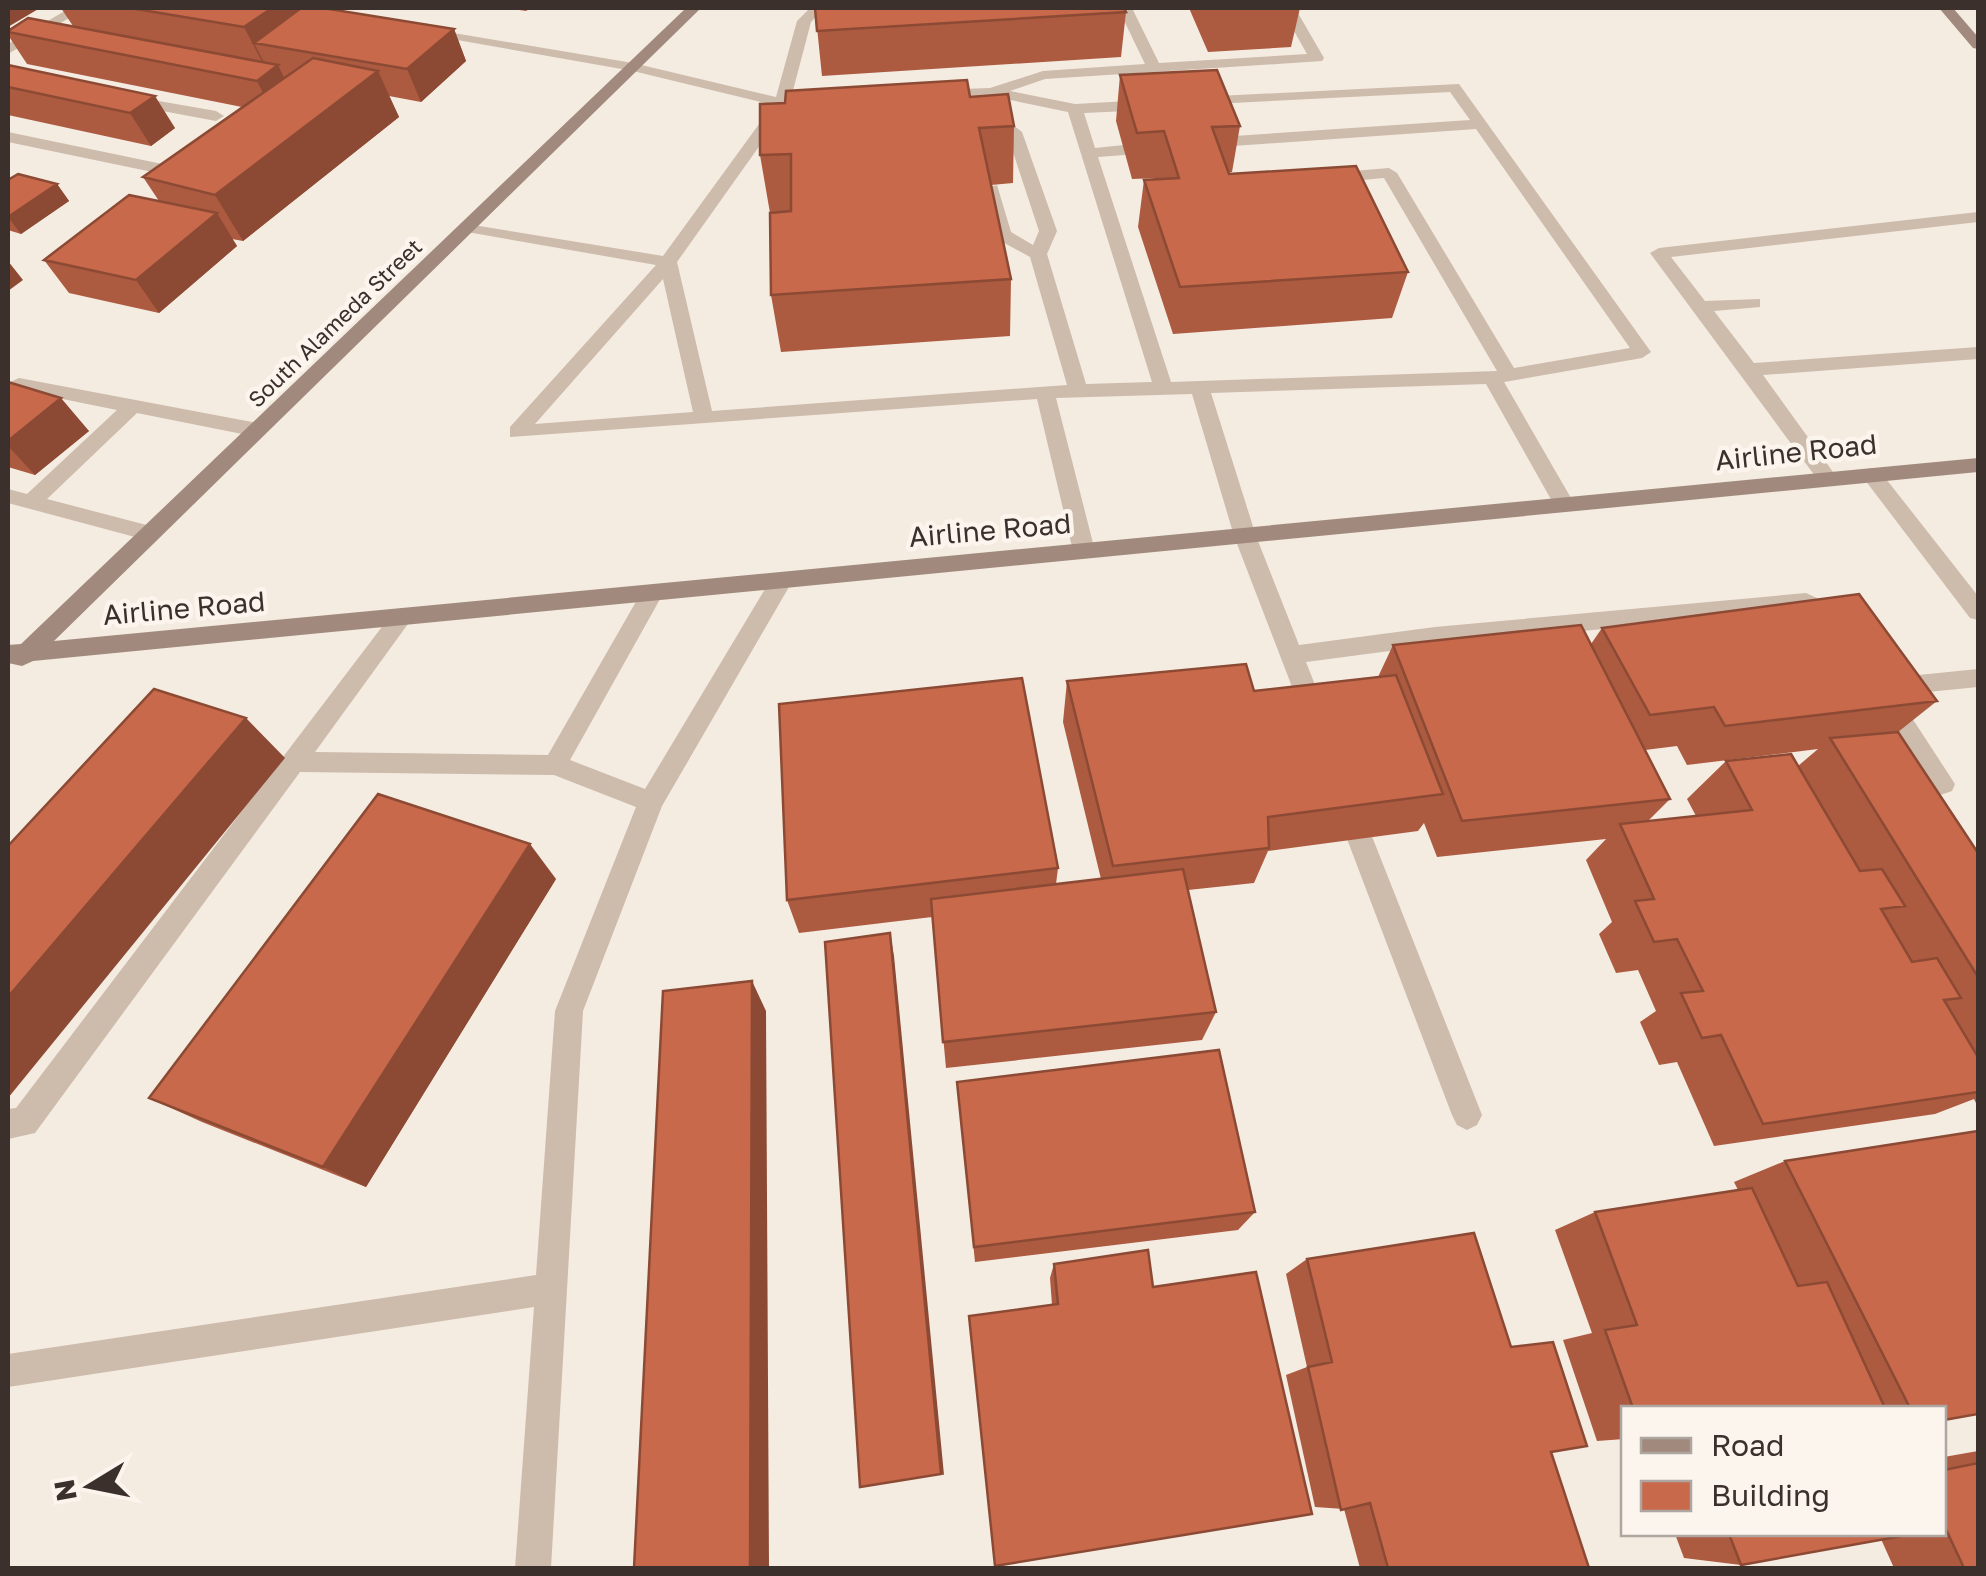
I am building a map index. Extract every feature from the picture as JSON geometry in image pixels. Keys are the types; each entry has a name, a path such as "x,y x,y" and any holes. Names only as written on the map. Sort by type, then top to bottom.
{"main road":[{"name":"South Alameda Street","path":"8,671 17,654 150,533 694,8"},
{"path":"1946,8 1978,46"},
{"name":"Airline Road","path":"17,654 1978,465"}],"street":[{"path":"8,50 79,8"},
{"path":"1125,8 1154,68"},
{"path":"992,92 1043,75 1316,58 1288,8"},
{"path":"820,10 804,22 782,103 668,262 517,432 1045,392 1500,377 1642,352 1454,88 1075,109 992,92 916,96"},
{"path":"408,27 632,67 782,103 840,100"},
{"path":"992,92 997,120 1014,132 1048,231 1038,254 1078,391"},
{"path":"122,99 216,116"},
{"path":"1075,109 1163,387"},
{"path":"980,135 997,120"},
{"path":"1220,142 1480,124"},
{"path":"8,136 167,170"},
{"path":"1090,153 1124,150"},
{"path":"1316,179 1389,173 1500,377 1564,505"},
{"path":"990,185 1003,235 1038,254"},
{"path":"1828,479 1659,252 1978,217"},
{"path":"467,227 668,262"},
{"path":"668,262 704,418"},
{"path":"1698,307 1754,303"},
{"path":"1749,370 1978,353"},
{"path":"8,392 19,384 69,401 134,406 257,430"},
{"path":"1199,386 1245,536 1318,723"},
{"path":"1045,392 1084,551"},
{"path":"31,502 134,406"},
{"path":"1872,475 1978,612"},
{"path":"8,496 150,533"},
{"path":"534,1568 569,1011 652,802 782,580"},
{"path":"555,765 653,592"},
{"path":"1292,655 1435,636 1806,601 1838,618 1848,632"},
{"path":"8,1124 24,1122 203,870 294,762 402,617"},
{"path":"1920,821 1901,792 1943,784 1884,699 1882,679 1978,678"},
{"path":"294,762 555,765 652,802"},
{"path":"1360,839 1468,1115"},
{"path":"8,1371 553,1288"}],"building":[{"path":"130,8 272,8 244,27"},
{"path":"301,8 454,29 407,69 254,43"},
{"path":"815,8 1124,8 1126,12 817,31"},
{"path":"28,18 278,65 257,81 8,32"},
{"path":"313,58 378,71 215,195 143,177"},
{"path":"8,65 155,96 130,113 8,87"},
{"path":"1217,70 1240,126 1212,127 1229,174 1356,166 1408,272 1180,287 1144,180 1179,178 1164,131 1137,133 1120,75"},
{"path":"967,80 970,97 1008,94 1014,126 979,128 1011,279 771,295 770,213 791,211 791,154 760,155 760,104 785,103 786,91"},
{"path":"18,174 57,184 8,217 8,180"},
{"path":"129,195 217,213 136,280 44,260"},
{"path":"8,382 61,398 8,441"},
{"path":"1859,594 1937,701 1725,726 1714,707 1650,715 1602,628"},
{"path":"1581,625 1670,799 1462,821 1393,645"},
{"path":"1246,664 1254,691 1396,675 1443,794 1268,817 1269,848 1113,866 1067,681"},
{"path":"1022,678 1058,868 787,900 779,704"},
{"path":"154,689 246,718 8,997 8,846"},
{"path":"1898,732 1978,853 1978,977 1830,738"},
{"path":"1791,754 1860,871 1882,869 1905,906 1881,909 1912,962 1937,958 1961,998 1944,1000 1978,1057 1978,1092 1763,1124 1721,1035 1702,1038 1681,993 1703,991 1677,939 1654,942 1635,901 1654,899 1620,824 1752,810 1726,761"},
{"path":"378,794 530,844 323,1167 149,1098"},
{"path":"1183,869 1216,1012 943,1042 931,899"},
{"path":"890,933 941,1474 860,1487 825,942"},
{"path":"752,981 750,1568 634,1568 663,991"},
{"path":"1219,1050 1255,1212 974,1247 957,1082"},
{"path":"1978,1131 1978,1414 1946,1420 1946,1406 1909,1406 1785,1161"},
{"path":"1752,1188 1798,1286 1827,1282 1884,1406 1632,1406 1605,1330 1637,1325 1595,1212"},
{"path":"1474,1233 1511,1347 1553,1342 1587,1446 1551,1452 1589,1568 1388,1568 1370,1503 1341,1510 1308,1367 1332,1362 1307,1259"},
{"path":"1148,1250 1153,1287 1256,1272 1312,1514 995,1566 969,1316 1058,1304 1054,1264"},
{"path":"1978,1463 1978,1568 1964,1568 1946,1529 1946,1470"},
{"path":"1730,1536 1902,1536 1741,1565"}]}
